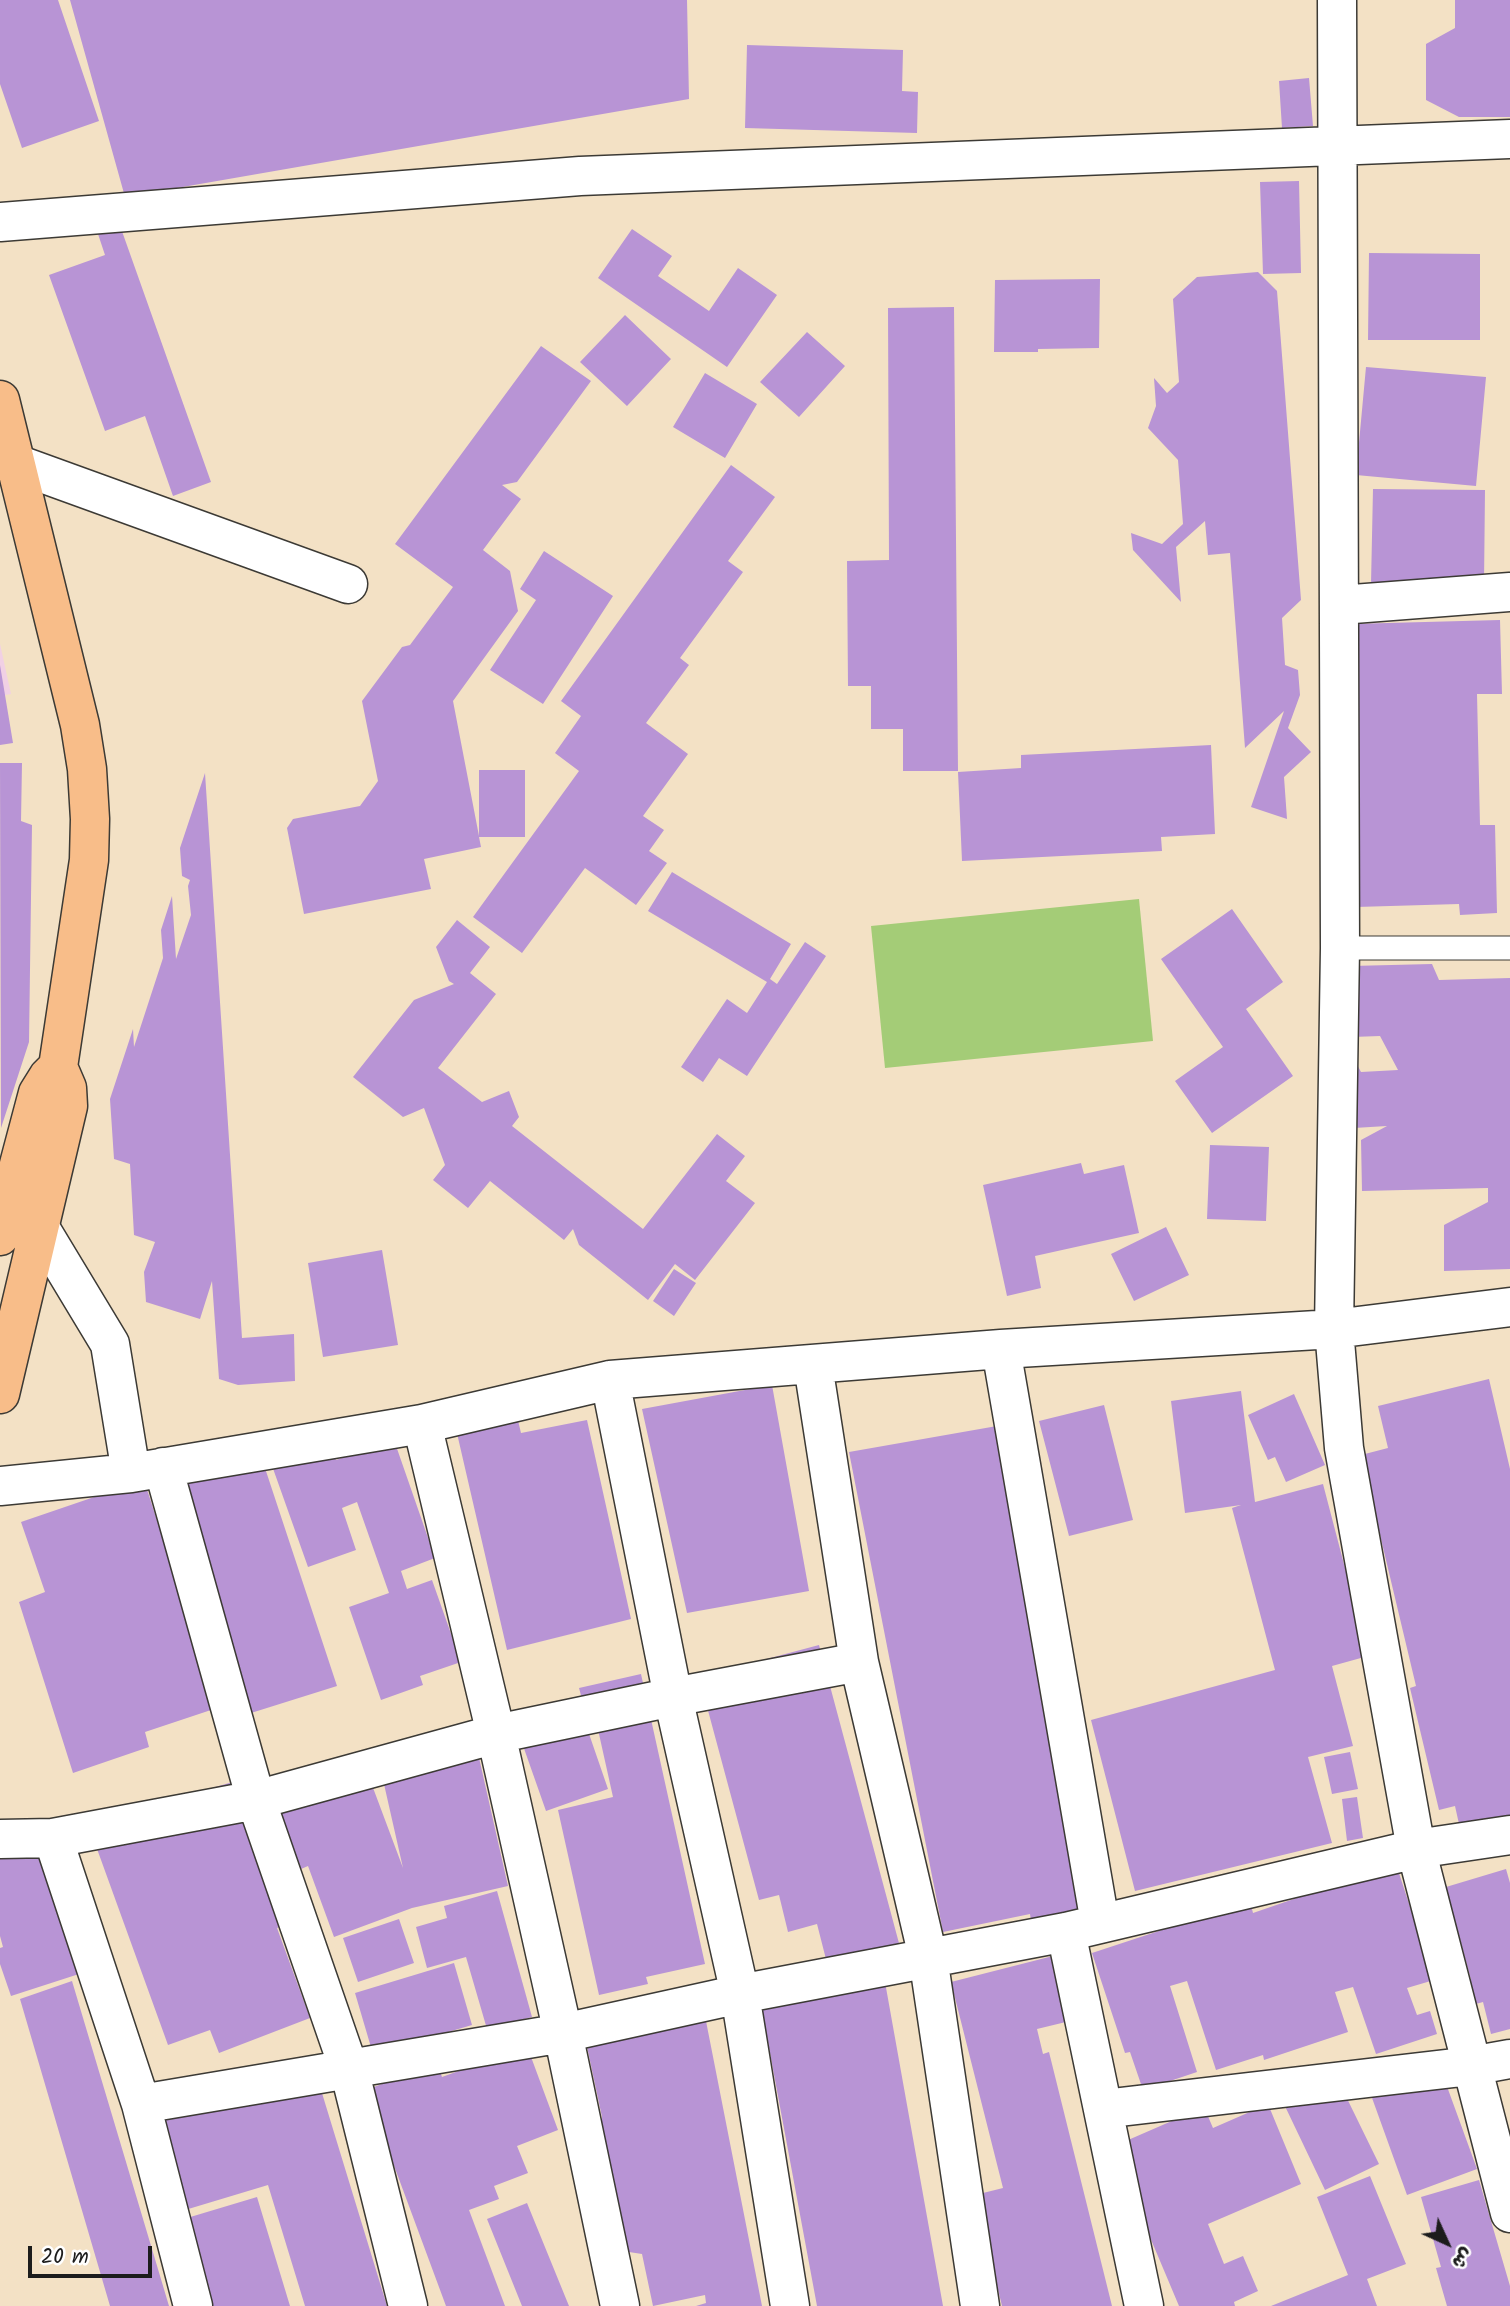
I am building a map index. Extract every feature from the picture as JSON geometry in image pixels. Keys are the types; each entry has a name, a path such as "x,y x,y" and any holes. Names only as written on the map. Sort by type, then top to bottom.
{"main road":[{"path":"0,400 80,725 87,769 90,819 89,860 58,1067 67,1088 68,1106 0,1394"},
{"path":"0,1236 38,1093 58,1067"}],"street":[{"path":"1337,0 1340,948 1334,1329 1344,1448 1416,1849 1510,2213"},
{"path":"0,222 580,176 1510,139"},
{"path":"14,463 348,584"},
{"path":"1339,605 1510,592"},
{"path":"40,1228 110,1344 147,1470 256,1800 349,2069 408,2306"},
{"path":"0,1486 147,1470 422,1424 610,1380 1001,1349 1334,1329 1510,1307"},
{"path":"1001,1349 1083,1927 1103,2109 1144,2306"},
{"path":"813,1365 859,1662 928,1957 979,2306"},
{"path":"610,1380 673,1697 740,1994 790,2306"},
{"path":"422,1424 563,2032 620,2306"},
{"path":"0,1839 53,1838 256,1800 496,1734 859,1662"},
{"path":"141,2104 563,2032 740,1994 1083,1927 1416,1849 1510,1835"},
{"path":"53,1838 141,2104 192,2306"},
{"path":"1103,2109 1471,2066 1510,2059"}],"lane":[{"path":"1340,948 1510,948"}],"shaded area":[{"path":"0,644 11,694 0,696"}],"green space":[{"path":"1139,899 1153,1041 885,1068 871,926"}],"building":[{"path":"0,0 58,0 99,121 22,148 0,84"},
{"path":"70,0 687,0 689,99 125,197"},
{"path":"1455,0 1510,0 1510,117 1459,117 1426,100 1426,44 1455,28"},
{"path":"747,45 903,50 902,91 918,92 917,133 745,128"},
{"path":"1309,78 1313,126 1282,128 1279,81"},
{"path":"1299,181 1301,273 1263,274 1260,182"},
{"path":"118,220 211,482 173,496 145,416 105,431 49,275 105,255 96,228"},
{"path":"632,229 672,256 658,276 709,311 738,268 777,295 727,367 598,278"},
{"path":"1369,253 1480,254 1480,340 1368,340"},
{"path":"1258,272 1277,291 1301,600 1282,618 1285,665 1298,670 1300,695 1288,728 1311,752 1284,777 1287,819 1251,807 1284,711 1245,748 1230,553 1208,555 1205,521 1176,547 1181,602 1133,550 1131,533 1162,544 1183,524 1178,460 1148,428 1156,406 1154,378 1167,393 1179,382 1173,299 1197,277"},
{"path":"1100,279 1099,348 994,352 995,280"},
{"path":"954,307 958,771 903,771 903,729 871,729 871,686 848,686 847,561 889,560 888,308"},
{"path":"625,315 671,359 627,406 580,362"},
{"path":"807,332 845,366 799,417 760,382"},
{"path":"541,346 591,381 517,482 502,485 521,499 483,550 510,571 518,611 453,701 479,836 479,770 525,770 525,837 479,837 481,847 424,859 431,889 304,914 287,828 293,819 360,806 378,781 362,701 402,647 410,645 453,587 395,544"},
{"path":"1366,367 1486,377 1476,486 1356,475"},
{"path":"705,373 757,404 725,458 673,427"},
{"path":"731,465 775,497 728,561 743,572 680,658 689,665 646,723 688,754 643,816 664,830 649,851 667,863 636,905 585,868 522,953 473,917 579,771 555,753 581,716 561,701"},
{"path":"1373,489 1485,490 1484,584 1371,584"},
{"path":"544,551 613,596 543,704 490,670 536,600 520,589"},
{"path":"1500,620 1502,694 1477,694 1480,825 1495,825 1497,913 1460,915 1459,904 1356,907 1350,624"},
{"path":"0,665 13,743 0,745"},
{"path":"1211,745 1215,834 1161,837 1162,851 962,861 958,772 1021,768 1021,755"},
{"path":"0,763 22,763 21,821 32,825 29,1042 1,1128"},
{"path":"205,773 242,1338 294,1334 295,1381 238,1385 219,1379 212,1281 200,1319 146,1302 144,1272 155,1242 134,1235 130,1164 114,1159 110,1099 133,1029 134,1047 163,958 161,930 172,896 176,959 191,915 188,886 190,880 182,876 180,848"},
{"path":"672,872 791,944 770,979 777,984 805,942 826,956 747,1076 719,1058 703,1082 681,1067 727,999 747,1013 767,982 648,911"},
{"path":"1232,909 1283,982 1246,1009 1293,1076 1212,1133 1175,1081 1223,1047 1161,959"},
{"path":"457,920 490,947 470,973 496,994 438,1068 482,1102 509,1091 519,1117 512,1126 643,1229 717,1134 745,1156 726,1181 755,1203 695,1280 675,1264 648,1300 579,1245 573,1229 564,1240 490,1181 468,1208 433,1180 445,1165 424,1108 403,1117 353,1077 414,1000 454,984 449,981 436,947"},
{"path":"1432,964 1439,980 1510,978 1510,1269 1444,1271 1444,1225 1488,1202 1488,1188 1362,1191 1361,1140 1387,1126 1354,1128 1347,1046 1361,1072 1398,1070 1380,1036 1352,1037 1351,966"},
{"path":"1210,1145 1269,1147 1266,1221 1207,1219"},
{"path":"1081,1163 1084,1174 1124,1165 1139,1233 1035,1256 1041,1288 1007,1296 983,1185"},
{"path":"1166,1227 1189,1275 1134,1301 1111,1254"},
{"path":"382,1250 398,1345 323,1357 308,1263"},
{"path":"674,1269 696,1283 674,1316 653,1301"},
{"path":"1489,1379 1510,1469 1510,1821 1461,1833 1455,1806 1439,1810 1410,1688 1416,1686 1361,1455 1388,1448 1378,1406"},
{"path":"772,1385 809,1591 687,1613 642,1409"},
{"path":"1241,1391 1255,1502 1323,1484 1368,1656 1332,1666 1353,1746 1308,1757 1332,1843 1135,1891 1091,1720 1275,1670 1232,1508 1241,1505 1185,1513 1171,1401"},
{"path":"1294,1394 1325,1465 1286,1482 1275,1457 1268,1460 1248,1415"},
{"path":"514,1404 521,1433 587,1420 631,1619 507,1650 453,1416"},
{"path":"1104,1405 1133,1520 1069,1536 1039,1421"},
{"path":"324,1425 336,1460 394,1440 435,1558 401,1571 407,1589 432,1580 461,1662 420,1676 423,1685 381,1700 349,1607 389,1593 357,1502 342,1508 356,1550 308,1567 265,1446"},
{"path":"997,1426 1095,1918 1033,1933 1030,1914 943,1932 849,1452"},
{"path":"262,1459 337,1686 251,1713 171,1478"},
{"path":"144,1480 217,1708 145,1732 149,1747 73,1773 19,1602 45,1592 21,1522"},
{"path":"819,1645 900,1947 828,1967 817,1924 788,1932 779,1895 759,1900 699,1677"},
{"path":"641,1674 705,1964 646,1977 648,1984 599,1995 558,1810 613,1797 597,1725 587,1728 608,1789 546,1811 514,1720 582,1699 579,1688"},
{"path":"475,1740 508,1886 412,1908 334,1937 308,1866 301,1869 274,1795 363,1761 403,1868 379,1762"},
{"path":"1350,1752 1358,1789 1332,1794 1324,1757"},
{"path":"236,1781 284,1925 277,1928 310,2018 219,2053 210,2030 168,2045 88,1824"},
{"path":"1357,1797 1363,1838 1347,1841 1342,1799"},
{"path":"35,1838 79,1974 11,1996 0,1964 0,1948 3,1947 0,1936 0,1839"},
{"path":"1396,1864 1434,1980 1407,1988 1417,2015 1430,2011 1437,2034 1376,2054 1353,1987 1335,1992 1348,2032 1264,2060 1263,2055 1216,2070 1187,1981 1170,1986 1197,2072 1143,2090 1130,2052 1125,2053 1092,1953 1250,1901 1253,1913"},
{"path":"1506,1869 1510,1883 1510,2029 1491,2034 1483,2002 1465,2007 1458,1983 1471,1980 1446,1887"},
{"path":"497,1891 532,2017 487,2029 466,1957 427,1968 416,1927 447,1918 444,1906"},
{"path":"399,1919 414,1963 358,1982 343,1938"},
{"path":"1053,1956 1070,2021 1037,2029 1043,2054 1049,2052 1112,2306 1002,2306 975,2195 1003,2188 951,1982"},
{"path":"454,1963 472,2025 373,2054 355,1993"},
{"path":"72,1981 169,2306 110,2306 20,1999"},
{"path":"885,1982 943,2306 817,2306 762,2010"},
{"path":"705,2016 762,2306 696,2306 706,2303 705,2295 653,2306 642,2254 616,2250 602,2117 586,2042"},
{"path":"527,2046 558,2130 517,2146 528,2173 494,2186 499,2199 469,2210 505,2306 446,2306 366,2090 437,2063 442,2077"},
{"path":"1437,2059 1477,2169 1407,2195 1367,2084"},
{"path":"1336,2076 1379,2164 1325,2190 1283,2102"},
{"path":"318,2080 387,2306 305,2306 268,2185 185,2210 157,2110"},
{"path":"1268,2104 1301,2184 1208,2224 1224,2264 1243,2256 1258,2291 1234,2302 1235,2306 1179,2306 1112,2147 1204,2107 1213,2128"},
{"path":"1370,2176 1406,2264 1367,2279 1377,2306 1271,2306 1348,2275 1317,2197"},
{"path":"1479,2180 1510,2286 1510,2306 1447,2306 1436,2268 1441,2267 1421,2197"},
{"path":"257,2197 290,2306 212,2306 187,2218"},
{"path":"527,2203 569,2306 522,2306 487,2219"}]}
